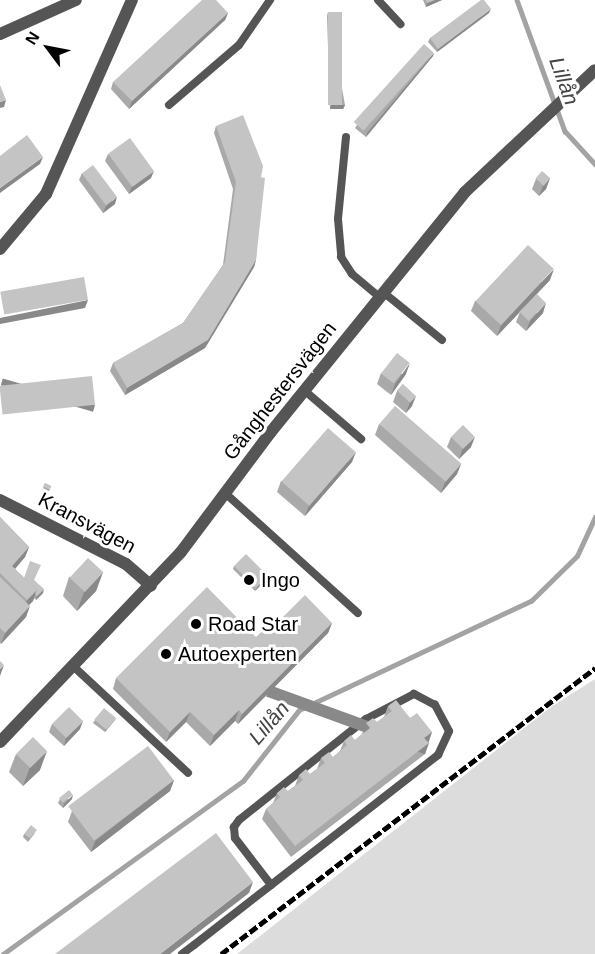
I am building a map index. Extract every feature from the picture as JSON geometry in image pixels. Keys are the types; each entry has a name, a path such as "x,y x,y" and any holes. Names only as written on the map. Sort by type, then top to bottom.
{"street":[{"path":"0,34 76,0"},
{"path":"0,249 46,194 132,0"},
{"name":"Gånghestersvägen","path":"0,742 151,586 381,294 465,192 595,70"},
{"name":"Kransvägen","path":"0,500 126,564 151,586"}],"lane":[{"path":"169,105 239,45 270,0"},
{"path":"378,0 400,24"},
{"path":"345,137 338,219 341,257 352,274 442,340"},
{"path":"305,391 361,439"},
{"path":"225,493 358,613"},
{"path":"73,666 188,773"},
{"path":"182,954 271,885 438,755 449,731 435,705 414,694 366,719 239,820 234,827 235,838 271,885"}],"shaded area":[{"path":"595,679 595,954 237,954 551,707"}],"building":[{"path":"202,0 216,0 228,13 132,101 113,82"},
{"path":"484,0 491,9 438,49 430,38"},
{"path":"328,12 342,12 342,105 328,105"},
{"path":"424,44 434,53 363,131 354,122"},
{"path":"0,85 6,100 0,102"},
{"path":"243,115 263,166 261,177 265,178 256,260 208,340 127,388 113,363 183,323 225,262 236,182 216,126"},
{"path":"27,135 43,157 0,188 0,156"},
{"path":"130,138 154,171 132,187 108,154"},
{"path":"93,165 117,197 106,205 82,173"},
{"path":"542,171 550,178 544,186 535,179"},
{"path":"528,245 554,269 501,325 475,301"},
{"path":"84,277 88,300 4,314 0,292"},
{"path":"537,294 546,303 529,321 519,312"},
{"path":"397,353 410,363 394,383 381,373"},
{"path":"92,376 95,405 3,415 0,386"},
{"path":"403,384 416,396 410,403 397,391"},
{"path":"395,406 461,464 446,482 379,424"},
{"path":"463,425 475,437 463,449 451,437"},
{"path":"328,428 356,452 309,506 281,482"},
{"path":"45,483 51,486 49,490 43,487"},
{"path":"0,517 29,547 12,566 37,590 27,600 0,573"},
{"path":"246,554 268,576 256,588 234,566"},
{"path":"88,558 103,572 85,592 70,578"},
{"path":"30,561 41,565 34,580 44,589 37,596 35,594 37,590 24,578"},
{"path":"0,577 30,606 5,633 0,628"},
{"path":"207,587 256,637 271,623 274,626 305,595 332,623 242,714 239,710 214,735 190,712 170,732 116,678"},
{"path":"396,700 410,718 417,713 432,732 424,738 429,743 295,846 266,809 280,797 277,793 284,787 288,791 303,780 299,775 306,769 310,774 325,763 321,758 329,752 333,757 347,745 344,741 351,735 355,740 370,728 366,723 373,718 377,722 392,711 388,706"},
{"path":"69,707 83,721 66,738 52,724"},
{"path":"104,708 116,718 107,730 94,719"},
{"path":"33,737 47,751 30,768 16,754"},
{"path":"148,746 174,780 94,841 68,806"},
{"path":"69,790 73,795 63,803 59,798"},
{"path":"31,825 37,830 30,838 24,834"},
{"path":"216,833 253,882 160,954 55,954"}],"waterway":[{"name":"Lillån","path":"517,0 565,131 595,164"},
{"name":"Lillån","path":"3,954 243,781 299,710 531,601 577,556 595,517"}],"railway":[{"path":"221,954 595,668"}],"place":[{"name":"Ingo","path":"249,580"},
{"name":"Road Star","path":"196,624"},
{"name":"Autoexperten","path":"166,654"}]}
